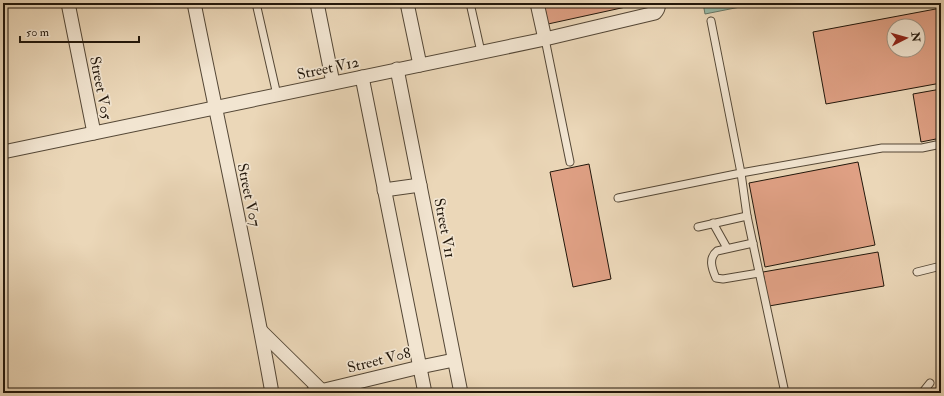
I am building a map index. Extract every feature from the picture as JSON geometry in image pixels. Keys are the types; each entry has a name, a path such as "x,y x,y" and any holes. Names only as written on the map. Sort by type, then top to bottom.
{"street":[{"name":"Street V05","path":"68,3 94,133"},
{"name":"Street V07","path":"194,3 214,108 261,331 272,393"},
{"path":"317,3 332,83"},
{"path":"407,3 420,65"},
{"path":"537,3 545,39"},
{"name":"Street V12","path":"3,152 545,39 655,13 658,7"},
{"name":"Street V11","path":"397,70 461,393"},
{"path":"362,77 425,393"},
{"path":"384,190 420,185"},
{"path":"261,331 317,392"},
{"name":"Street V08","path":"317,392 454,360"}],"lane":[{"path":"256,3 277,95"},
{"path":"470,3 481,52"},
{"path":"711,21 741,172 753,243 785,393"},
{"path":"545,39 570,162"},
{"path":"618,198 741,172 882,148 922,148 941,144"},
{"path":"698,226 748,216"},
{"path":"713,223 727,248"},
{"path":"753,243 717,251 713,255 713,270 716,278 723,279 759,273"},
{"path":"917,272 941,266"},
{"path":"922,393 930,383"}],"shaded area":[{"path":"703,3 760,3 705,14"}],"building":[{"path":"544,3 635,3 635,5 548,24"},
{"path":"941,8 941,83 826,104 813,32 886,18 886,58 926,58 926,18 888,18"},
{"path":"941,89 941,138 921,142 913,94"},
{"path":"858,162 875,245 765,267 749,183"},
{"path":"589,164 611,279 573,287 550,172"},
{"path":"878,252 884,286 769,306 763,272"}]}
